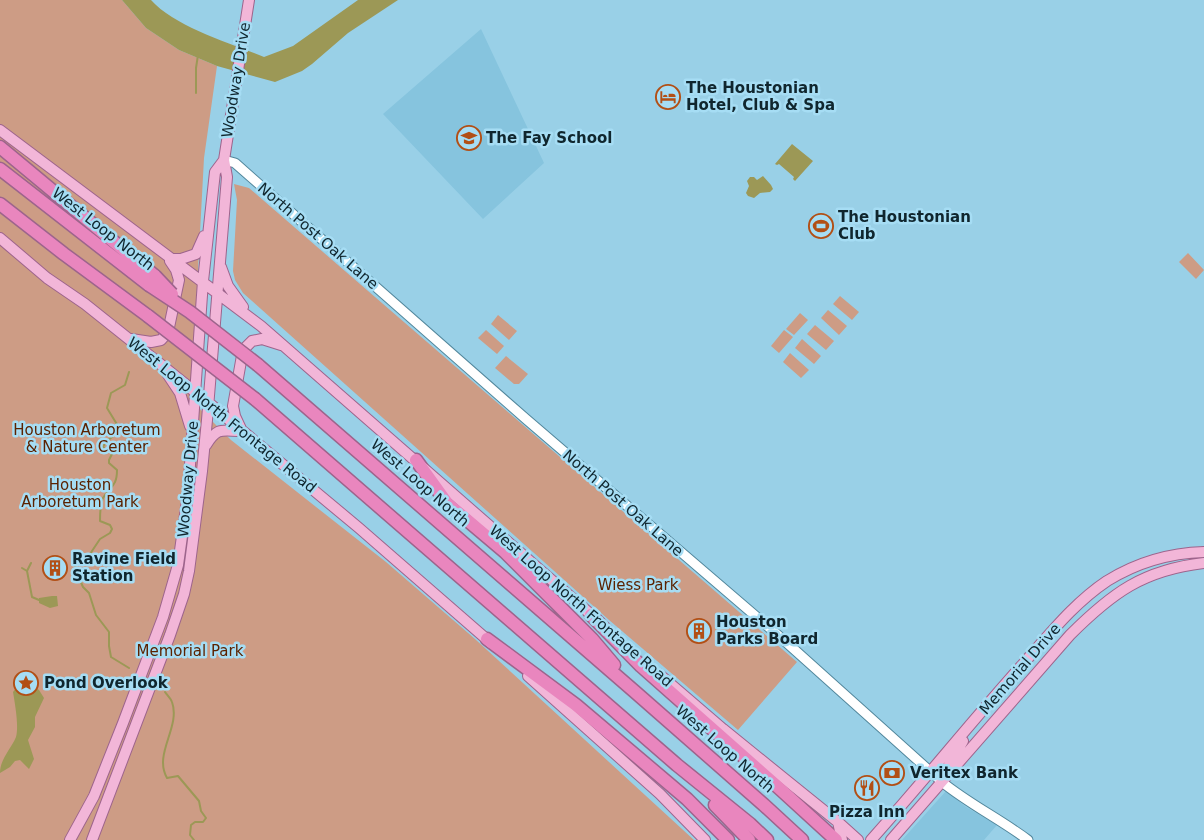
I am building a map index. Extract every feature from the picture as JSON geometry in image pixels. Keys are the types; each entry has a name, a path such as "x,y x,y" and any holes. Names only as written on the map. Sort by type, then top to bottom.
{"highway":[{"path":"0,147 152,280"},
{"name":"West Loop North","path":"0,169 152,280 258,366 634,691 802,840"},
{"path":"0,204 255,399 677,766 750,824 767,840"},
{"path":"416,460 447,503 504,552 592,639 634,691"},
{"path":"591,615 641,666 836,840"},
{"path":"487,639 576,705 687,799 728,840"},
{"path":"677,766 750,840"}],"main road":[{"name":"Woodway Drive","path":"92,840 184,594 194,542 209,403 226,177 224,160 249,0"},
{"name":"West Loop North Frontage Road","path":"0,130 261,326 723,729 858,840"},
{"name":"Woodway Drive","path":"70,840 94,796 123,723 161,624 178,565 185,524 203,281 215,172 224,160"},
{"path":"172,259 181,259 196,254 202,243 211,214"},
{"name":"West Loop North Frontage Road","path":"0,238 47,278 85,304 130,339 359,528 487,639 660,794 705,840"},
{"path":"130,339 151,342 160,340 168,332 178,280 176,270 162,252"},
{"path":"219,262 225,279 238,302 261,326"},
{"path":"205,448 212,436 220,430 242,431 235,416 233,406 243,350 252,341 262,340 286,347"},
{"path":"160,364 180,394 192,432"},
{"name":"Memorial Drive","path":"871,840 1058,625 1093,591 1128,569 1147,562 1170,556 1204,552"},
{"name":"Memorial Drive","path":"891,840 1070,635 1108,599 1140,579 1183,566 1204,564"},
{"path":"942,782 947,768 982,712"},
{"path":"123,723 136,726"},
{"path":"838,822 842,840"}],"street":[{"name":"North Post Oak Lane","path":"224,160 235,163 529,422 787,643 942,782 962,798 1028,840"}],"shaded area":[{"path":"122,0 151,0 161,10 188,26 264,57 293,46 358,0 398,0 348,33 302,71 275,82 217,66 179,50 146,28"},
{"name":"The Fay School","path":"481,29 544,163 483,219 383,114"},
{"path":"792,144 813,161 795,181 794,177 779,164 775,164"},
{"path":"763,176 773,189 770,192 760,193 754,198 748,196 746,193 749,186 747,181 750,177 754,177 757,180"},
{"path":"57,596 58,606 50,608 39,603 39,598"},
{"path":"20,683 22,688 27,689 32,685 39,690 44,698 35,717 35,727 28,740 34,759 29,769 20,760 15,761 10,767 0,773 4,759 16,737 17,721 13,692"},
{"path":"946,791 966,807 997,825 984,840 902,840"}],"green space":[{"name":"Memorial Park","path":"0,0 122,0 146,28 179,50 217,66 204,158 191,400 231,440 386,562 475,639 694,840 0,840"},
{"name":"Wiess Park","path":"234,184 249,188 797,662 738,730 609,620 243,293 235,280 233,271 237,200"},
{"path":"1188,253 1204,270 1196,279 1179,262"},
{"path":"840,296 859,312 852,320 833,304"},
{"path":"828,310 847,326 839,335 821,318"},
{"path":"800,313 808,320 794,335 786,329"},
{"path":"498,315 517,331 509,340 491,324"},
{"path":"815,325 834,341 826,350 807,334"},
{"path":"486,330 504,346 497,354 478,338"},
{"path":"784,330 793,337 779,353 771,346"},
{"path":"802,339 821,356 814,364 795,348"},
{"path":"790,353 809,370 801,378 783,362"},
{"path":"506,356 528,374 519,384 514,384 495,368"}],"waterway":[{"path":"196,93 198,55"},
{"path":"129,372 125,385 111,393 107,408 118,426 118,432 103,447 113,452 109,463 117,470 117,476 102,500 100,521 110,525 112,529 110,533 100,539 86,560 76,564 75,569 83,587 89,593 96,615 109,632 111,657 129,668"},
{"path":"31,563 27,571 22,568 27,571 32,597 39,600"},
{"path":"165,692 171,701 174,711 163,760 164,769 167,778 178,776 199,801 201,811 206,818 203,822 195,822 191,825 190,835 194,840"}],"place":[{"name":"The Houstonian Hotel, Club & Spa","path":"668,97"},
{"name":"The Fay School","path":"469,138"},
{"name":"The Houstonian Club","path":"821,226"},
{"name":"Ravine Field Station","path":"55,568"},
{"name":"Houston Parks Board","path":"699,631"},
{"name":"Pond Overlook","path":"26,683"},
{"name":"Veritex Bank","path":"892,773"},
{"name":"Pizza Inn","path":"867,788"}],"park label":[{"name":"Houston Arboretum & Nature Center","path":"87,438"},
{"name":"Houston Arboretum Park","path":"80,494"}]}
